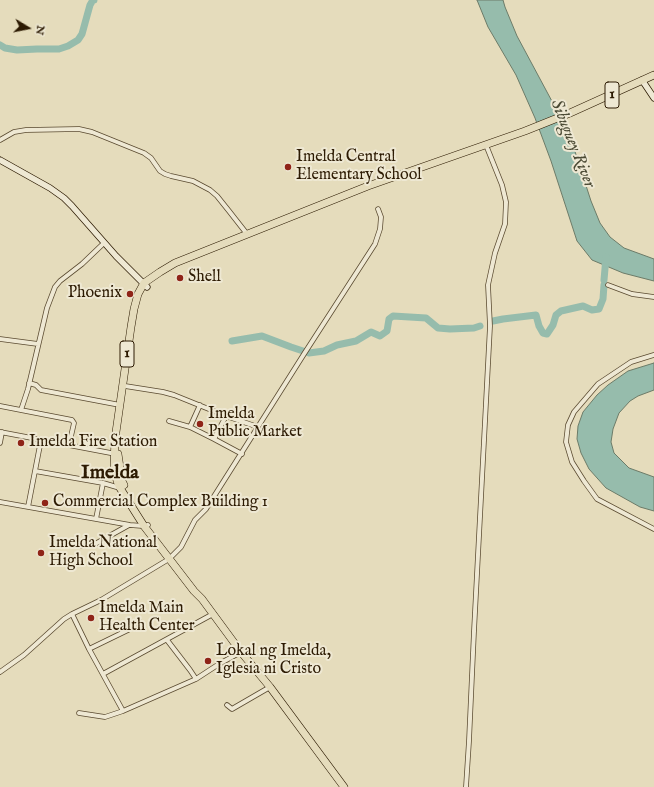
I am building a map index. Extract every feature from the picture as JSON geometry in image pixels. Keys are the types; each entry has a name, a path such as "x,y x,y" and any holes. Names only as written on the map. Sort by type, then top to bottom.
{"highway":[{"name":"1","path":"146,526 127,493 122,481 116,454 115,439 134,309 138,294 155,276 175,263 368,186 525,131 570,113 654,75"},
{"name":"1","path":"145,285 137,308 125,386 114,465 117,481 120,488 146,526 194,591 202,599 241,652 270,687 344,787"}],"main road":[{"path":"642,80 654,98"},
{"path":"0,160 56,191 72,206 104,243 145,285"}],"street":[{"path":"0,140 14,132 26,130 79,130 92,132 144,153 151,158 160,171 165,174 193,181 210,190 247,234"},
{"path":"466,787 490,326 488,285 495,253 505,224 506,202 502,185 486,145"},
{"path":"0,672 24,655 72,614 101,600 171,558 181,547 195,520 206,509 242,454 375,244 380,229 381,217 378,210"},
{"path":"21,410 28,388 47,308 55,287 104,243"},
{"path":"608,285 632,294 654,298"},
{"path":"0,339 38,344"},
{"path":"654,355 631,362 598,384 574,412 568,425 566,442 572,462 597,499 654,529"},
{"path":"29,383 36,385 41,390 120,405"},
{"path":"125,386 174,395 258,427"},
{"path":"190,427 200,405"},
{"path":"0,406 72,420 74,423 69,445"},
{"path":"214,439 226,416"},
{"path":"169,421 190,427 242,454"},
{"path":"0,443 1,432 116,454"},
{"path":"28,507 41,440"},
{"path":"35,470 103,483 120,488"},
{"path":"96,519 103,483"},
{"path":"0,502 130,525 146,526"},
{"path":"80,546 95,544 130,525"},
{"path":"72,614 88,649 123,712"},
{"path":"103,674 213,614"},
{"path":"88,649 128,630 139,621"},
{"path":"167,640 196,679"},
{"path":"79,712 105,717 123,712 196,679 241,652"},
{"path":"227,705 232,709 270,687"}],"water":[{"name":"Sibuguey River","path":"477,0 503,0 517,36 569,133 591,201 600,223 610,237 624,248 654,259 654,281 623,273 592,260 577,241 551,161 535,118 516,75 488,27"},
{"path":"654,363 654,390 638,396 630,401 619,413 613,429 611,442 614,453 629,468 654,477 654,511 640,507 606,488 589,469 581,453 577,439 578,426 583,412 597,395 628,371"}],"waterway":[{"path":"0,45 5,48 17,50 59,49 68,46 78,40 82,34 90,5 94,0"},
{"path":"604,280 606,257"},
{"path":"493,321 536,315 543,333 547,334 553,325 556,315 561,311 583,306 592,310 599,309 603,299 604,285"},
{"path":"232,341 262,336 309,353 324,351 337,345 356,341 371,332 380,336 387,331 389,319 393,316 426,318 438,328 474,328 480,326"}],"place":[{"name":"Imelda Central Elementary School","path":"288,167"},
{"name":"Shell","path":"180,278"},
{"name":"Phoenix","path":"130,294"},
{"name":"Imelda Public Market","path":"200,424"},
{"name":"Imelda Fire Station","path":"21,443"},
{"name":"Commercial Complex Building 1","path":"45,503"},
{"name":"Imelda National High School","path":"41,553"},
{"name":"Imelda Main Health Center","path":"91,618"},
{"name":"Lokal ng Imelda, Iglesia ni Cristo","path":"208,661"}],"district":[{"name":"Imelda","path":"110,474"}]}
